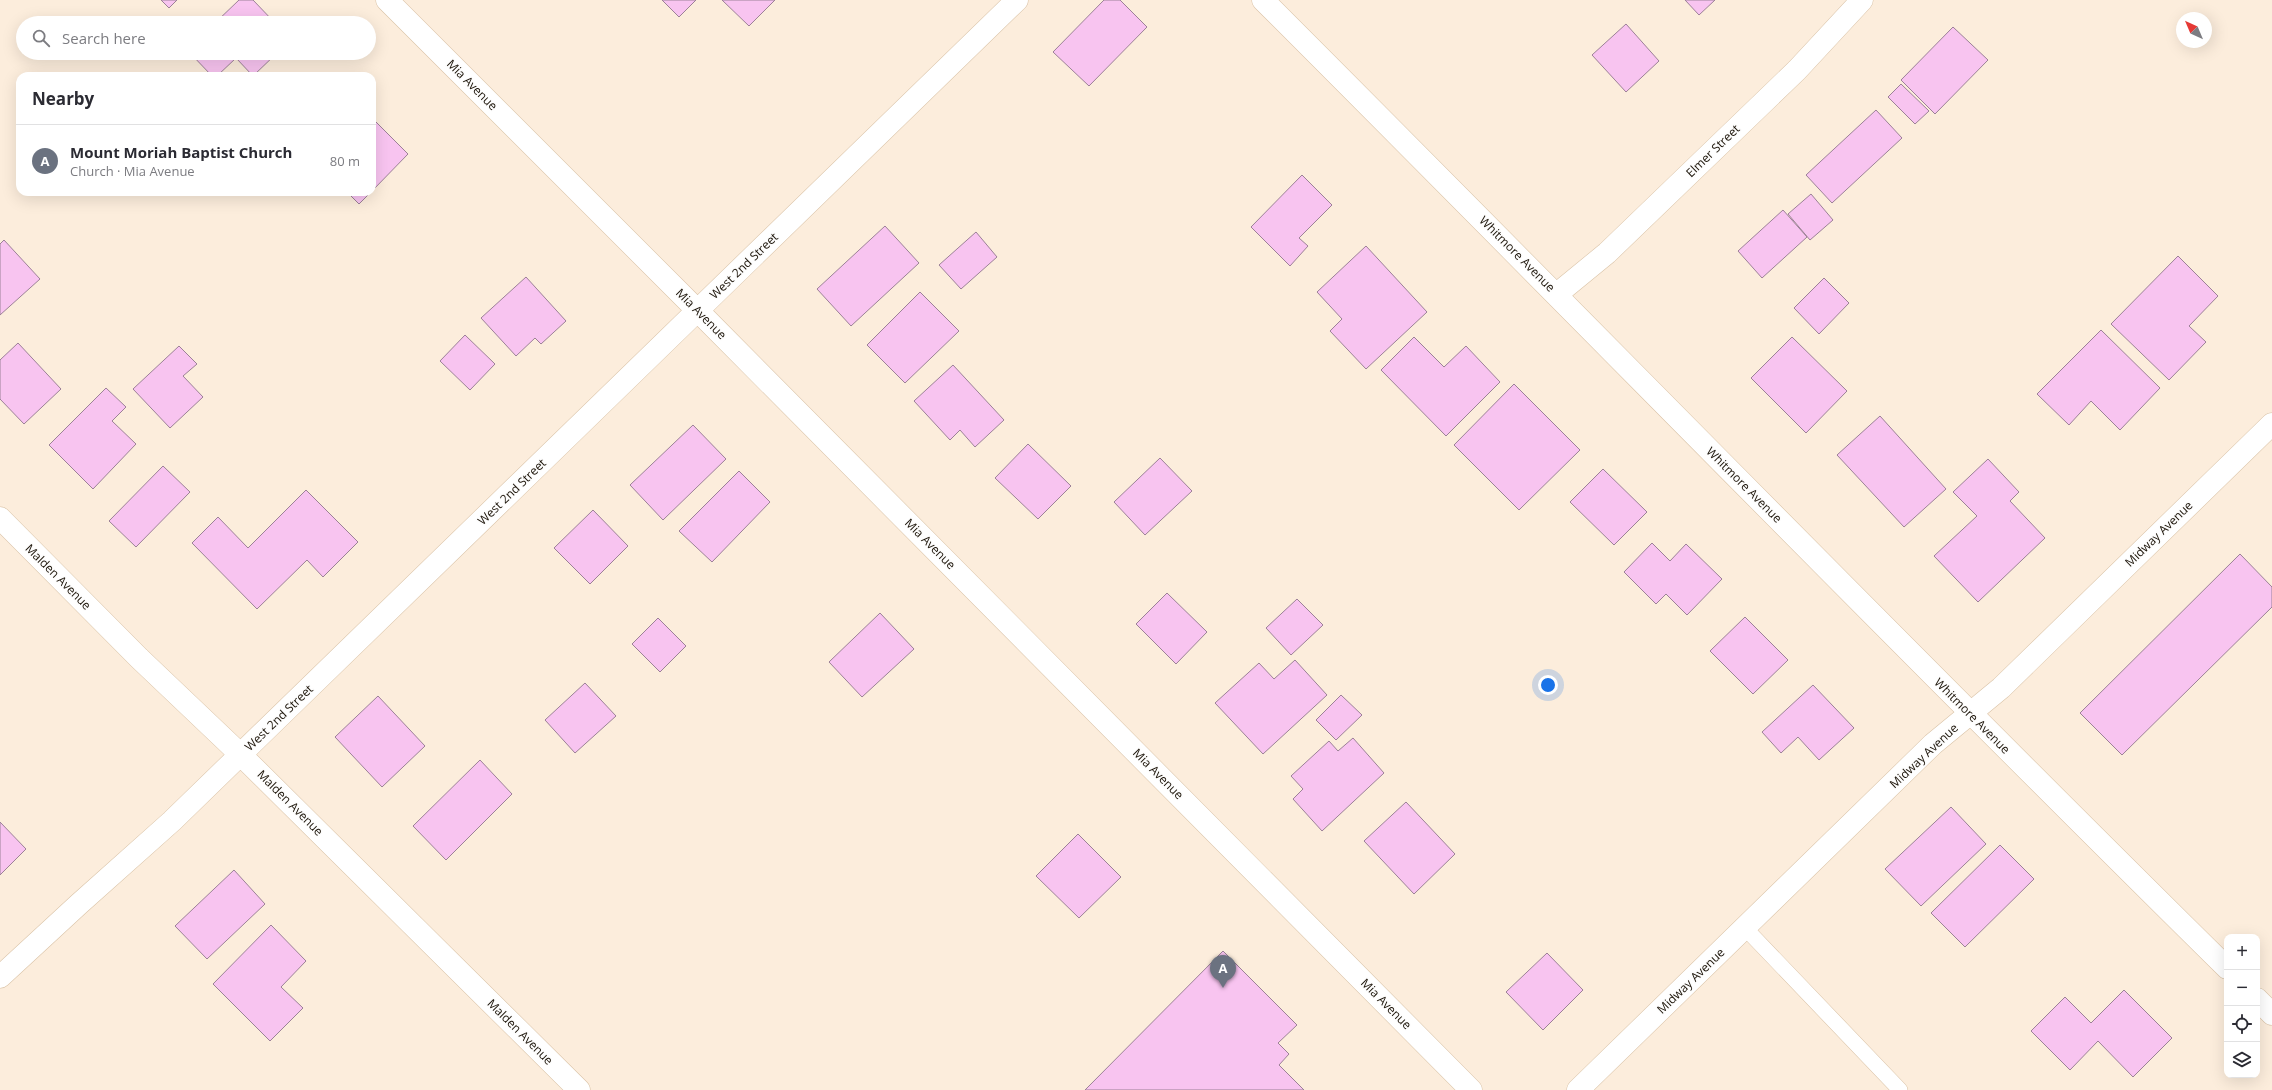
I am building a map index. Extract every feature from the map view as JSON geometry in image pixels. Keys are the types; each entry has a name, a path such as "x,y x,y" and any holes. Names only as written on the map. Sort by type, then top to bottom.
{"street":[{"name":"Mia Avenue","path":"387,0 698,311 1471,1090"},
{"name":"West 2nd Street","path":"0,977 172,821 241,755 1017,0"},
{"name":"Whitmore Avenue","path":"1263,0 1557,294 1970,714 2224,965"},
{"name":"Elmer Street","path":"1557,294 1607,253 1797,70 1862,0"},
{"name":"Midway Avenue","path":"1578,1090 1746,929 1934,744 2001,688 2272,424"},
{"name":"Malden Avenue","path":"0,518 139,658 241,755 578,1090"},
{"path":"2260,1002 2272,1014"}],"lane":[{"path":"1746,929 1900,1090"}],"building":[{"path":"161,0 177,0 169,8"},
{"path":"239,0 253,0 268,16 222,16"},
{"path":"662,0 696,0 679,17"},
{"path":"722,0 775,0 749,26"},
{"path":"1104,0 1120,0 1147,27 1089,86 1053,52"},
{"path":"1685,0 1715,0 1699,15"},
{"path":"1626,24 1659,61 1626,92 1592,55"},
{"path":"1953,27 1988,60 1935,114 1901,80"},
{"path":"197,60 234,60 221,72 208,72"},
{"path":"238,60 270,60 257,72 249,72"},
{"path":"1901,84 1929,111 1915,124 1888,97"},
{"path":"1876,110 1902,138 1832,203 1806,175"},
{"path":"376,122 408,154 376,187"},
{"path":"1302,175 1332,205 1299,238 1308,246 1290,266 1251,227"},
{"path":"1811,194 1833,220 1810,240 1788,214"},
{"path":"351,196 367,196 359,204"},
{"path":"1783,210 1807,237 1762,278 1738,251"},
{"path":"885,226 919,263 851,326 817,289"},
{"path":"976,232 997,257 961,289 939,265"},
{"path":"4,240 40,279 0,315 0,244"},
{"path":"1366,246 1427,312 1366,369 1330,331 1342,319 1317,292"},
{"path":"2178,256 2218,296 2189,326 2206,342 2169,380 2111,324"},
{"path":"526,277 566,321 541,344 535,338 516,356 481,318"},
{"path":"1824,278 1849,303 1819,334 1794,308"},
{"path":"920,292 959,331 905,383 867,345"},
{"path":"2101,330 2160,388 2120,430 2091,401 2069,425 2037,394"},
{"path":"465,335 495,364 470,390 440,361"},
{"path":"1414,337 1444,367 1466,346 1500,382 1446,436 1381,370"},
{"path":"1792,337 1847,391 1806,433 1751,378"},
{"path":"18,343 61,389 24,424 0,399 0,360"},
{"path":"179,346 197,364 183,376 203,397 170,428 133,389"},
{"path":"953,365 1004,420 975,447 960,430 950,440 914,401"},
{"path":"1514,384 1580,450 1519,510 1454,445"},
{"path":"106,388 126,407 112,421 136,444 93,489 49,445"},
{"path":"1880,416 1946,489 1904,527 1837,455"},
{"path":"693,425 726,459 663,520 630,485"},
{"path":"1028,444 1071,486 1038,519 995,478"},
{"path":"1160,458 1192,491 1145,535 1114,502"},
{"path":"1988,459 2019,492 2010,501 2045,538 1978,602 1934,556 1977,516 1953,492"},
{"path":"163,466 190,492 136,547 109,521"},
{"path":"1603,469 1647,512 1614,545 1570,502"},
{"path":"739,471 770,502 712,562 679,531"},
{"path":"306,490 358,542 323,577 307,560 257,609 192,543 218,517 248,548"},
{"path":"593,510 628,546 590,584 554,548"},
{"path":"1652,543 1670,561 1686,544 1722,579 1687,615 1666,594 1656,604 1624,572"},
{"path":"2240,554 2272,587 2272,607 2122,755 2080,713"},
{"path":"1167,593 1207,632 1176,664 1136,624"},
{"path":"1297,599 1323,625 1291,655 1266,628"},
{"path":"880,613 914,649 862,697 829,662"},
{"path":"1745,617 1788,660 1753,694 1710,651"},
{"path":"658,618 686,646 660,672 632,644"},
{"path":"1295,660 1327,695 1263,754 1215,703 1259,663 1274,679"},
{"path":"585,683 616,716 575,753 545,720"},
{"path":"1813,685 1854,728 1819,760 1798,737 1781,753 1762,732"},
{"path":"1341,695 1362,715 1336,740 1316,720"},
{"path":"378,696 425,746 382,787 335,737"},
{"path":"1353,738 1384,773 1322,831 1293,799 1303,789 1291,776 1329,741 1338,751"},
{"path":"480,760 512,794 446,860 413,826"},
{"path":"1406,802 1455,854 1414,894 1364,841"},
{"path":"1951,807 1986,844 1921,906 1885,869"},
{"path":"0,822 26,849 0,875"},
{"path":"1078,834 1121,877 1079,918 1036,876"},
{"path":"2000,845 2034,879 1965,947 1931,913"},
{"path":"234,870 265,904 207,959 175,926"},
{"path":"271,925 306,961 281,987 303,1008 270,1041 213,984"},
{"path":"1223,951 1297,1025 1278,1043 1289,1054 1279,1065 1304,1090 1085,1090"},
{"path":"1547,953 1583,990 1543,1030 1506,992"},
{"path":"2124,990 2172,1038 2133,1077 2098,1041 2070,1070 2031,1031 2065,997 2091,1023"}],"place":[{"name":"Mount Moriah Baptist Church","path":"1223,988"}]}
